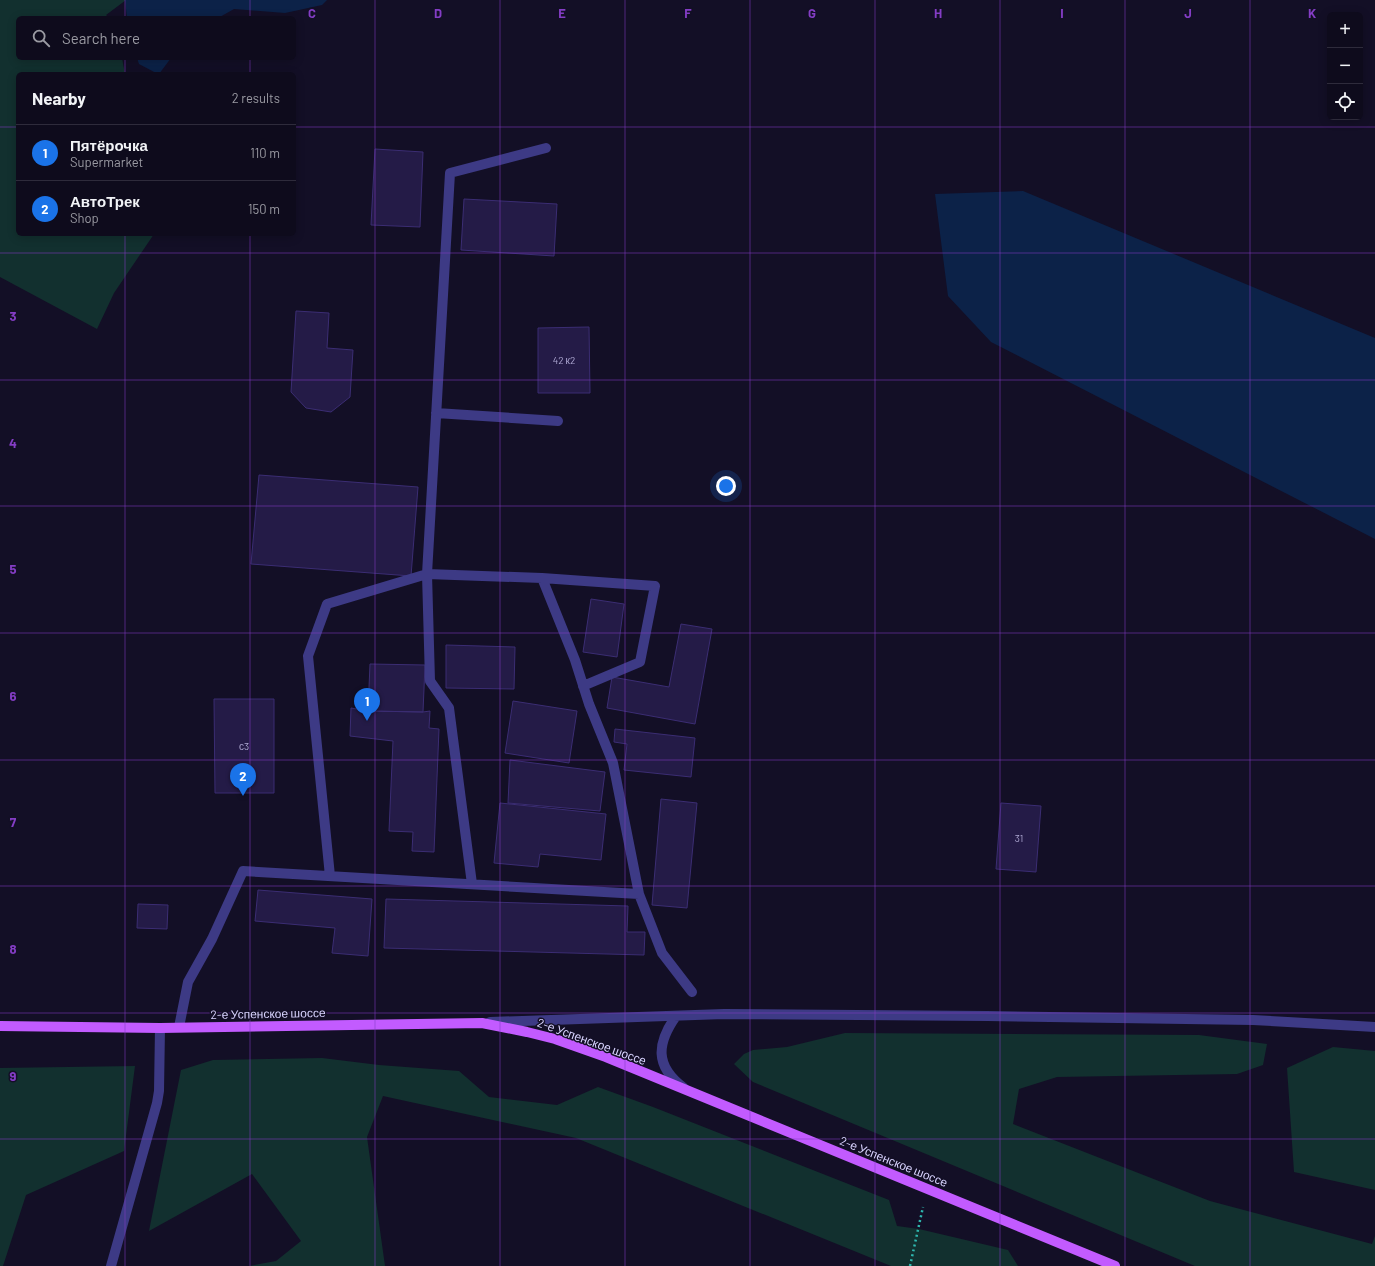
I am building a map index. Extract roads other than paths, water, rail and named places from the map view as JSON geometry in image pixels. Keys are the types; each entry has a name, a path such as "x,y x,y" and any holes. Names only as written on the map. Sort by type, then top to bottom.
{"main road":[{"name":"2-е Успенское шоссе","path":"0,1026 160,1028 482,1023 527,1032 561,1041 606,1057 1115,1266"}],"street":[{"path":"472,884 449,708 430,681 427,574 450,173 546,148"},
{"path":"436,413 558,421"},
{"path":"330,876 308,656 327,604 427,574 542,578 655,586 640,662 583,686"},
{"path":"542,578 575,660 583,686 612,763 639,894 662,953 692,992"},
{"path":"179,1027 188,982 212,939 244,871 639,894"},
{"path":"482,1023 756,1014 1246,1020 1375,1027"},
{"path":"676,1016 663,1040 661,1048 662,1058 664,1066 675,1081 688,1091"},
{"path":"111,1266 157,1103 159,1092 160,1028"}],"water":[{"path":"125,0 327,0 322,5 285,13 234,9 222,16 127,16"},
{"path":"138,60 170,60 160,72 154,72 139,64"},
{"path":"1023,191 1375,338 1375,539 991,342 948,296 935,194"}],"place":[{"name":"Пятёрочка","path":"367,721"},
{"name":"АвтоТрек","path":"243,796"}]}
